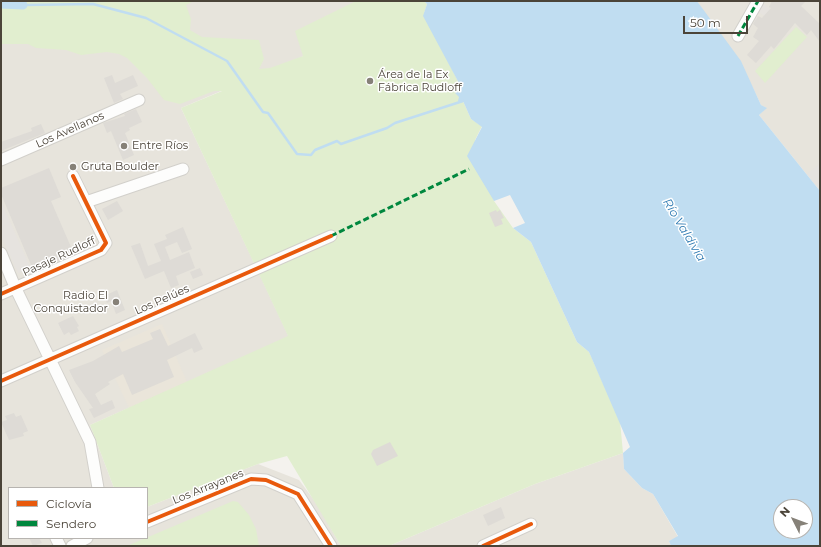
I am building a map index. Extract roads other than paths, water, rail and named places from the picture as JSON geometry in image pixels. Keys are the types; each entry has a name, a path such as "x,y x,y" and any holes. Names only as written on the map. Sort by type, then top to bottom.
{"street":[{"path":"738,36 758,1"},
{"name":"Los Avellanos","path":"1,160 139,100"},
{"path":"86,202 183,169"},
{"name":"Pasaje Rudloff","path":"15,287 101,250 106,243 73,176"},
{"name":"Los Pelúes","path":"1,381 330,236"},
{"path":"1,253 15,287 90,442 98,487"},
{"path":"1,294 15,287"},
{"name":"Los Arrayanes","path":"148,522 251,479 266,480 298,494 331,546"},
{"path":"483,546 531,524"},
{"path":"72,546 85,539"}],"water":[{"name":"Río Valdivia","path":"424,1 697,1 741,61 761,105 767,108 759,115 820,191 820,546 671,546 669,541 678,536 653,494 642,488 624,469 623,453 630,447 589,352 577,342 531,242 513,228 525,223 510,195 494,201 467,156 482,127 471,119 463,101 458,101 459,97 455,93 459,91 461,87 423,16 427,4"}],"waterway":[{"path":"1,4 23,5"},
{"path":"23,5 93,4 146,18 227,61 263,112 268,113 297,154 311,155 315,150 337,141 341,144 387,128 395,123 463,101"}],"place":[{"name":"Área de la Ex Fábrica Rudloff","path":"370,81"},
{"name":"Entre Ríos","path":"124,146"},
{"name":"Gruta Boulder","path":"73,167"},
{"name":"Radio El Conquistador","path":"116,302"}]}
